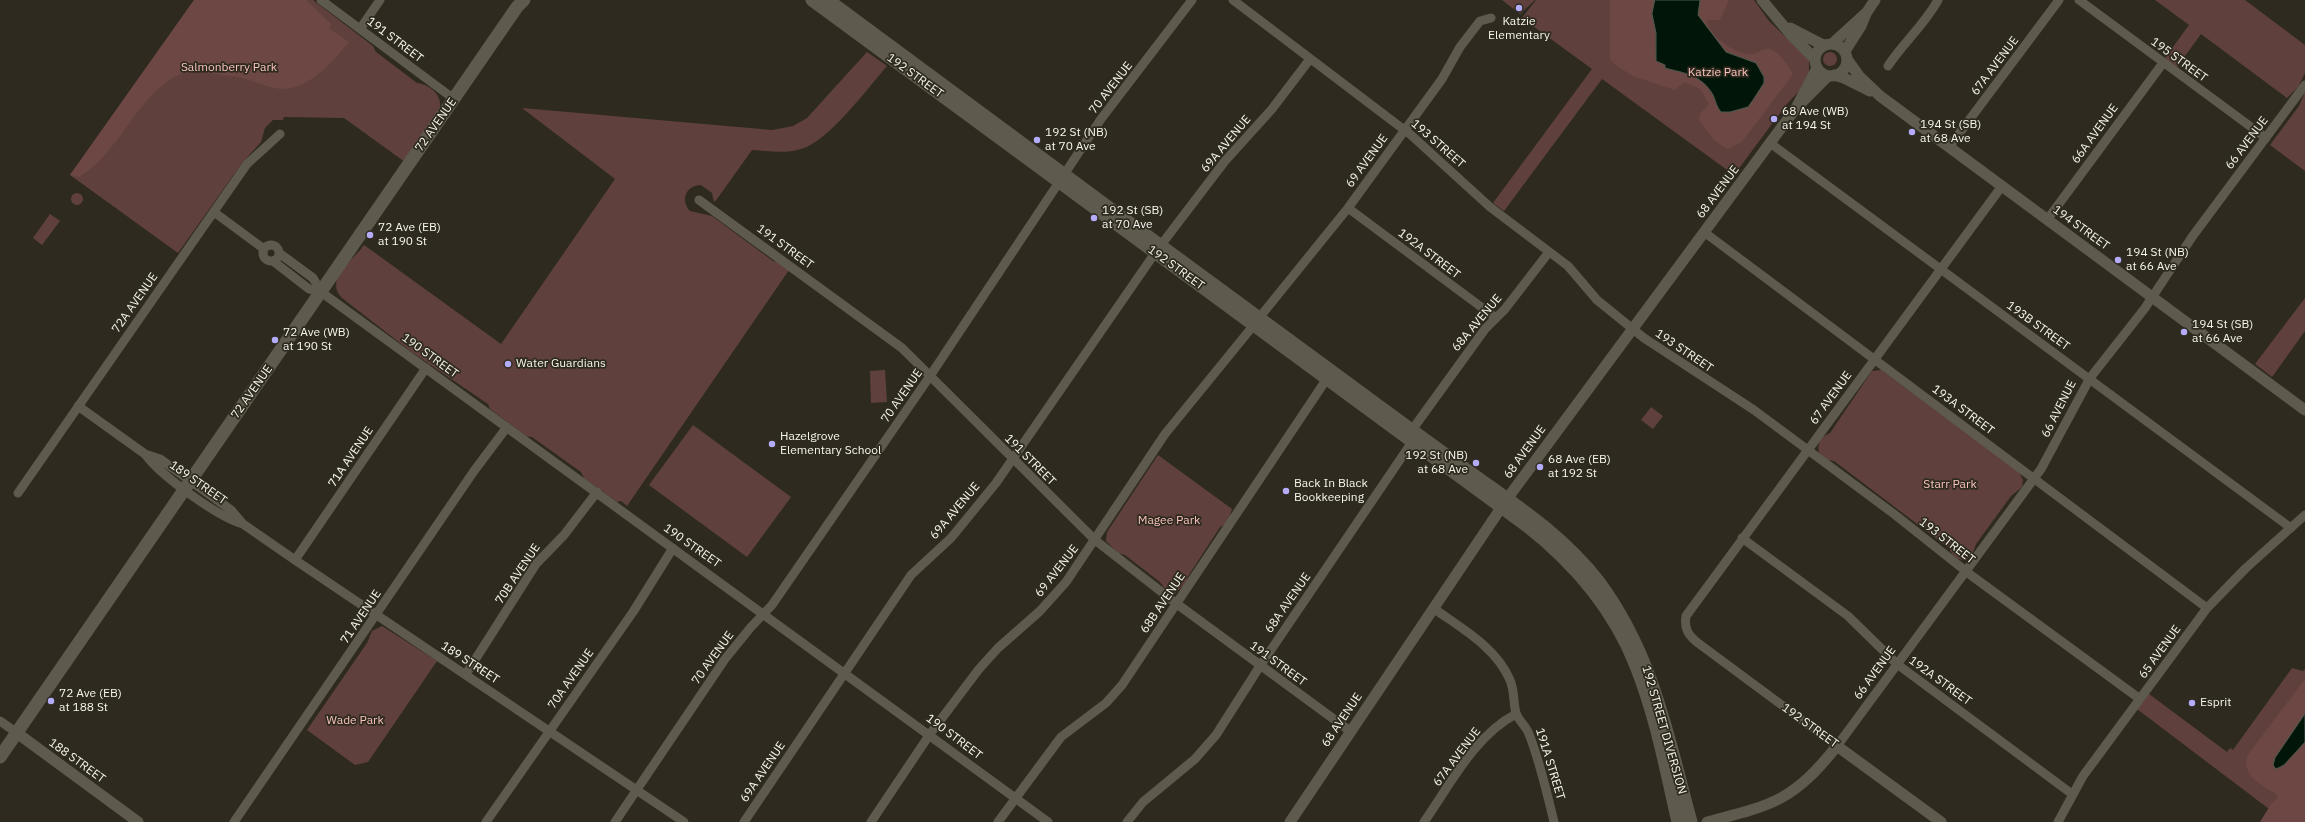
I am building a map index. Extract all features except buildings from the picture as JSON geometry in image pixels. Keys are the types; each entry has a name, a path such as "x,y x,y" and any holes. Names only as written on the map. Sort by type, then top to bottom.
{"main road":[{"name":"192 STREET","path":"812,0 1063,179 1158,249 1256,322 1326,380 1412,436"},
{"name":"72 AVENUE","path":"0,757 521,2"},
{"name":"192 STREET","path":"835,2 1063,179"},
{"name":"192 STREET","path":"1158,249 1170,264 1262,326 1330,375 1340,378 1412,436 1504,503"},
{"name":"192 STREET DIVERSION","path":"1504,503 1578,573 1604,606 1619,631 1636,666 1648,701 1678,822"},
{"name":"192 STREET DIVERSION","path":"1504,503 1556,536 1591,573 1611,599 1634,638 1658,701 1691,822"}],"street":[{"name":"191 STREET","path":"321,0 454,99"},
{"path":"360,29 380,0"},
{"name":"70 AVENUE","path":"615,822 725,659 772,605 930,376 1063,179 1101,119 1192,0"},
{"name":"193 STREET","path":"1233,0 1404,130 1490,207 1568,266 1603,306 1632,329 1685,367 1744,404 1808,450 1966,571 2140,699"},
{"path":"1762,0 1777,20 1816,63 1831,76 1844,69 1846,55 1861,26 1866,12"},
{"path":"1816,63 1817,50 1828,44 1866,12 1875,0"},
{"path":"1888,66 1902,44 1932,10 1938,0"},
{"name":"67A AVENUE","path":"1949,146 2059,0"},
{"name":"195 STREET","path":"2079,0 2266,138"},
{"name":"69 AVENUE","path":"871,822 930,734 988,659 1040,611 1066,582 1176,417 1256,322 1348,208 1442,79 1460,47 1480,21 1491,18"},
{"path":"1777,20 1828,44 1846,55"},
{"name":"194 STREET","path":"1846,55 1852,67 1880,96"},
{"name":"69A AVENUE","path":"744,822 911,575 951,538 1013,460 1158,249 1228,157 1272,109 1310,59"},
{"name":"68 AVENUE","path":"1796,108 1816,63"},
{"name":"66A AVENUE","path":"2047,220 2163,63"},
{"name":"194 STREET","path":"1831,76 1844,78 1880,96 2305,410"},
{"name":"68 AVENUE","path":"1290,822 1504,503 1796,108 1831,76"},
{"name":"66 AVENUE","path":"1837,746 2034,479 2046,461 2090,378 2152,298 2192,237 2305,85"},
{"name":"72A AVENUE","path":"18,493 247,164 280,134"},
{"name":"193B STREET","path":"1770,143 2291,528"},
{"name":"67 AVENUE","path":"1685,626 1686,616 1691,607 2002,186"},
{"name":"191 STREET","path":"699,200 887,336 930,376 1095,540 1177,604 1350,731"},
{"name":"192A STREET","path":"1348,208 1496,318"},
{"name":"190 STREET","path":"214,212 264,249 268,246 274,246 276,257 309,289 321,292 930,734 1048,822"},
{"name":"193A STREET","path":"1704,232 2207,608"},
{"name":"68A AVENUE","path":"1127,822 1142,802 1196,758 1216,735 1412,436 1485,329 1505,309 1549,252"},
{"name":"71A AVENUE","path":"295,560 426,368"},
{"name":"68B AVENUE","path":"998,822 1061,737 1113,697 1177,604 1258,480 1326,380"},
{"name":"189 STREET","path":"78,406 146,454 154,466 188,485 225,516 243,524 550,730 684,822"},
{"name":"71 AVENUE","path":"234,822 377,615 474,471 507,427"},
{"name":"70B AVENUE","path":"466,674 536,564 564,534 596,492"},
{"name":"65 AVENUE","path":"2058,822 2072,794 2207,608 2246,568 2305,515"},
{"name":"192A STREET","path":"1742,538 1848,616 1897,664 2072,794"},
{"name":"70A AVENUE","path":"486,822 633,612 673,548"},
{"name":"191A STREET","path":"1433,608 1480,642 1501,665 1510,680 1515,696 1516,714 1524,724 1531,739 1554,822"},
{"name":"192 STREET","path":"1685,626 1689,636 1698,643 1941,822"},
{"name":"67A AVENUE","path":"1424,822 1478,746 1504,720 1516,714"},
{"name":"188 STREET","path":"0,721 138,822"},
{"path":"1707,822 1764,807 1784,798 1804,783 1837,746"}],"green space":[{"name":"Salmonberry Park","path":"194,0 313,0 373,46 376,52 417,83 426,85 433,90 437,94 440,102 440,107 435,119 405,162 344,118 284,117 283,120 273,120 265,128 261,142 242,163 178,253 70,175"},
{"path":"194,0 306,0 331,24 329,28 349,42 319,73 301,85 291,88 281,89 230,76 192,72 180,74 165,83 152,95 118,139 94,166 79,177 70,175"},
{"name":"Katzie Elementary","path":"1502,0 1535,0 1520,14"},
{"name":"Katzie Park","path":"1536,0 1754,0 1769,21 1809,60 1809,72 1799,91 1786,105 1734,175 1602,79 1504,211 1493,203 1592,69 1522,18"},
{"path":"1610,0 1655,0 1655,51 1659,63 1665,65 1665,68 1690,75 1703,83 1709,89 1716,105 1756,63 1726,52 1698,15 1700,0 1729,0 1720,20 1707,20 1712,32 1724,44 1746,54 1758,53 1766,49 1770,49 1780,56 1793,74 1742,142 1727,149 1714,140 1699,120 1700,114 1709,104 1700,89 1684,82 1675,90 1633,76 1614,64 1610,59"},
{"path":"2155,0 2245,0 2305,45 2305,73 2298,87 2287,98 2201,34 2177,67 2165,58 2189,25"},
{"path":"867,52 887,66 847,114 823,136 812,144 795,151 776,152 752,150 714,202 712,193 701,185 688,190 685,202 690,211 712,216 773,261 780,263 789,270 627,506 621,501 617,502 584,478 581,472 532,437 526,436 490,409 488,404 413,353 342,298 337,291 336,284 338,277 364,245 501,344 615,179 522,108 772,130 793,126 807,118"},
{"path":"1827,52 1833,52 1837,56 1837,62 1833,66 1827,66 1823,62 1823,56"},
{"path":"2305,92 2305,171 2270,145 2299,106"},
{"path":"77,193 81,195 83,199 81,203 77,205 73,203 71,199 73,195"},
{"path":"50,214 60,221 42,245 33,238"},
{"path":"2305,298 2305,331 2272,377 2255,364"},
{"path":"885,370 887,402 871,403 870,371"},
{"name":"Starr Park","path":"1881,370 2019,472 2023,480 2022,487 2011,496 1976,544 1972,555 1967,559 1961,560 1956,558 1949,548 1834,461 1828,460 1819,453 1820,440 1830,433 1872,371"},
{"path":"1651,407 1663,416 1653,429 1641,420"},
{"path":"693,425 791,497 747,557 649,485"},
{"name":"Magee Park","path":"1158,455 1232,509 1227,522 1220,527 1187,578 1187,583 1175,593 1166,590 1160,582 1125,555 1118,553 1106,541 1107,532"},
{"name":"Wade Park","path":"382,626 437,661 368,762 355,765 307,730 367,643 372,631"},
{"path":"2292,668 2303,671 2305,669 2305,783 2260,822 2269,809 2137,709 2149,694 2227,752 2230,748 2233,750"},
{"path":"2305,679 2305,714 2275,758 2280,768 2305,742 2305,822 2260,822 2271,804 2278,798 2276,794 2259,784 2250,775 2247,770 2247,756"}],"shaded area":[{"path":"1655,0 1700,0 1698,15 1726,52 1756,63 1764,77 1764,83 1748,107 1730,112 1721,112 1709,88 1704,83 1692,76 1665,68 1665,65 1656,61 1656,33 1652,14"},
{"path":"2305,714 2305,742 2284,765 2276,769 2273,765 2275,758"}],"place":[{"name":"Katzie Elementary","path":"1519,8"},
{"name":"68 Ave (WB) at 194 St","path":"1774,119"},
{"name":"194 St (SB) at 68 Ave","path":"1912,132"},
{"name":"192 St (NB) at 70 Ave","path":"1037,140"},
{"name":"192 St (SB) at 70 Ave","path":"1094,218"},
{"name":"72 Ave (EB) at 190 St","path":"370,235"},
{"name":"194 St (NB) at 66 Ave","path":"2118,260"},
{"name":"194 St (SB) at 66 Ave","path":"2184,332"},
{"name":"72 Ave (WB) at 190 St","path":"275,340"},
{"name":"Water Guardians","path":"508,364"},
{"name":"Hazelgrove Elementary School","path":"772,444"},
{"name":"192 St (NB) at 68 Ave","path":"1476,463"},
{"name":"68 Ave (EB) at 192 St","path":"1540,467"},
{"name":"Back In Black Bookkeeping","path":"1286,491"},
{"name":"72 Ave (EB) at 188 St","path":"51,701"},
{"name":"Esprit","path":"2192,703"}]}
